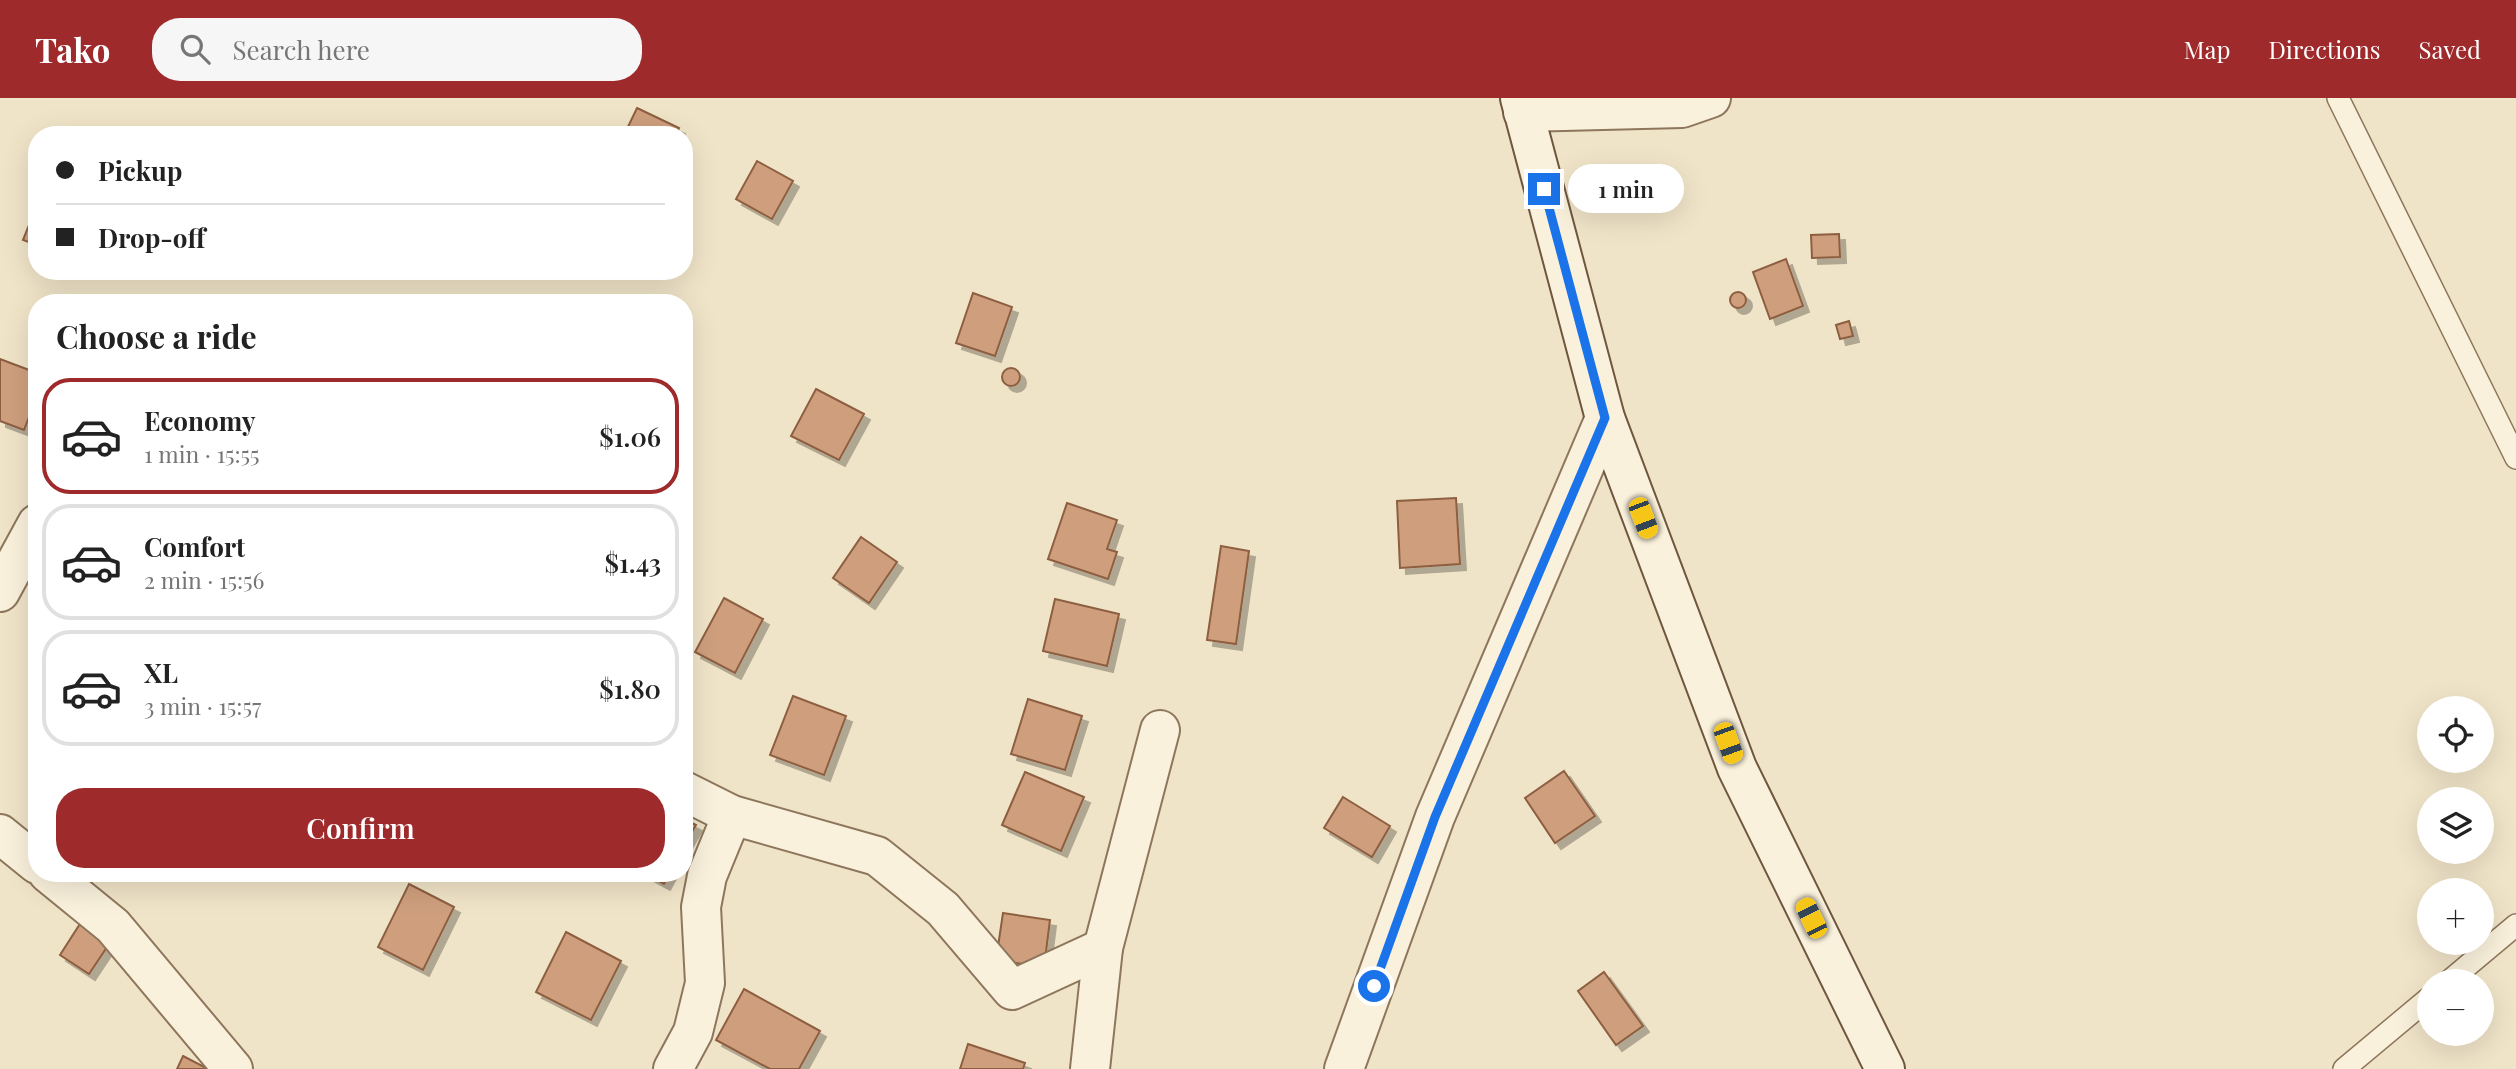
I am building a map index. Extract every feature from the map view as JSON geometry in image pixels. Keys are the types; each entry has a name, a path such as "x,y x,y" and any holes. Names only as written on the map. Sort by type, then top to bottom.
{"street":[{"path":"1711,98 1682,108 1522,105 1605,418 1737,768 1885,1069"},
{"path":"1343,1069 1435,817 1605,418"},
{"path":"0,592 28,541"},
{"path":"1090,1069 1103,948 1160,730"},
{"path":"693,796 732,815 877,856 943,909 1012,990 1103,948"},
{"path":"673,1069 693,1032 705,983 701,907 707,876 732,815"},
{"path":"0,834 28,857"},
{"path":"59,882 113,926 233,1069"}],"lane":[{"path":"2337,98 2516,458"},
{"path":"2464,969 2516,925"},
{"path":"2344,1069 2417,1008"}],"building":[{"path":"637,108 675,126 628,126"},
{"path":"757,161 793,181 772,219 736,199"},
{"path":"28,228 28,242 23,240"},
{"path":"1839,234 1840,257 1812,258 1811,235"},
{"path":"1786,259 1803,306 1770,319 1753,272"},
{"path":"1738,292 1746,300 1738,308 1730,300"},
{"path":"973,293 1012,307 995,356 956,343"},
{"path":"1849,321 1853,336 1840,339 1836,325"},
{"path":"0,359 28,370 28,420 24,430 0,421"},
{"path":"1011,368 1017,371 1020,377 1017,383 1011,386 1005,383 1002,377 1005,371"},
{"path":"816,389 864,414 839,460 791,436"},
{"path":"1456,498 1460,564 1400,568 1397,501"},
{"path":"1067,503 1117,520 1107,549 1117,552 1108,579 1048,559"},
{"path":"861,537 897,562 869,603 833,578"},
{"path":"1221,546 1249,551 1236,644 1207,640"},
{"path":"724,598 763,619 735,673 695,652"},
{"path":"1055,599 1119,614 1107,666 1043,651"},
{"path":"793,696 846,716 824,775 770,755"},
{"path":"1028,699 1082,716 1065,770 1011,754"},
{"path":"1564,771 1595,816 1555,843 1525,798"},
{"path":"1025,772 1084,797 1061,851 1002,825"},
{"path":"1343,797 1390,826 1372,857 1324,828"},
{"path":"409,884 454,907 423,970 378,947"},
{"path":"87,913 117,932 89,974 60,955"},
{"path":"1003,913 1050,920 1044,967 996,960"},
{"path":"566,932 621,961 591,1020 536,992"},
{"path":"1604,972 1643,1026 1616,1045 1578,991"},
{"path":"744,989 820,1031 799,1069 770,1069 716,1040"},
{"path":"968,1044 1025,1063 1023,1069 960,1069"},
{"path":"183,1056 208,1069 177,1069"}],"route":[{"path":"1374,986 1435,817 1605,418 1544,189"}]}
